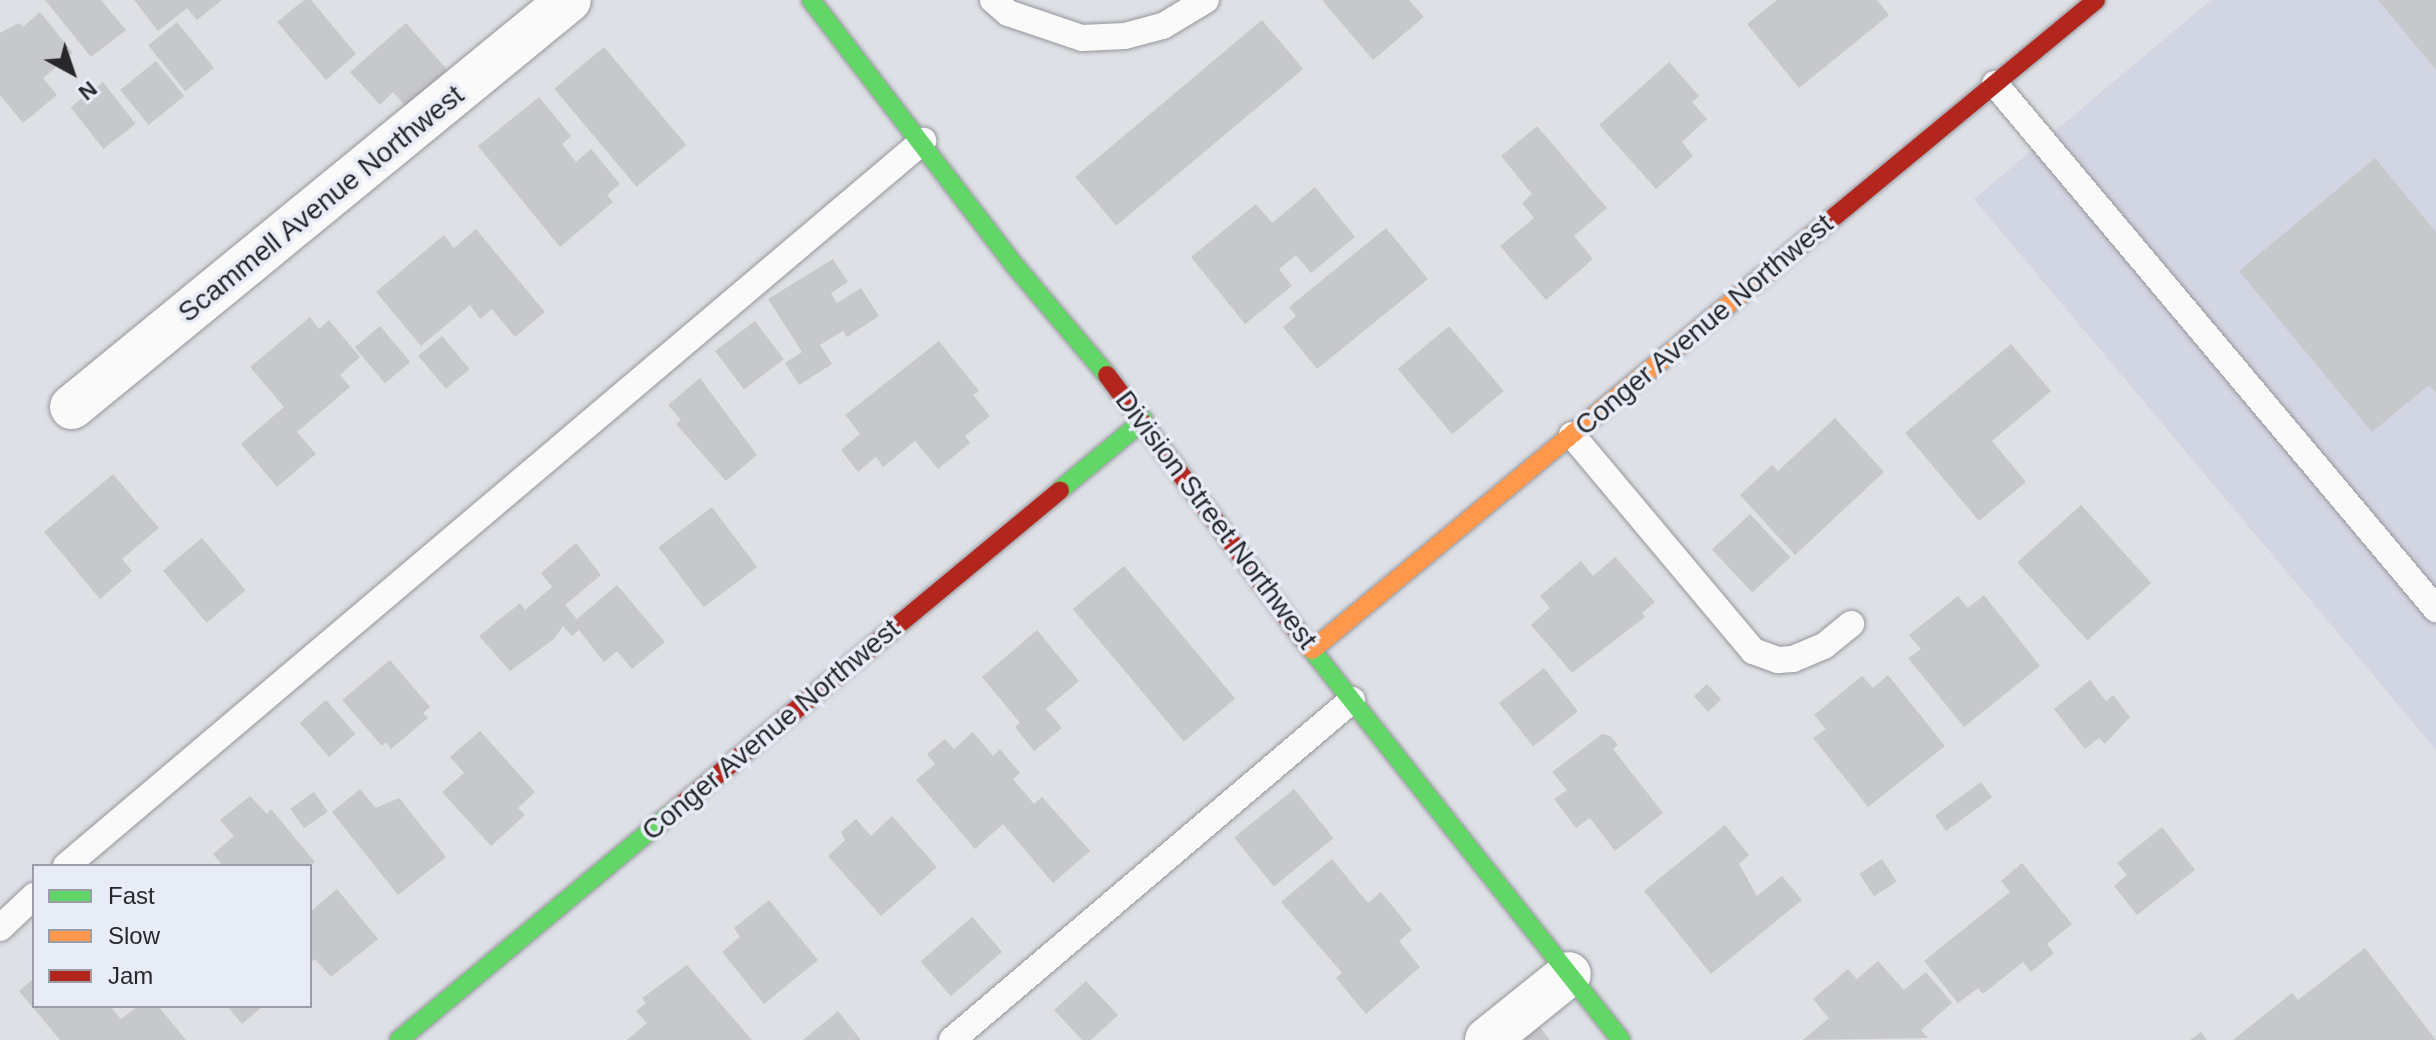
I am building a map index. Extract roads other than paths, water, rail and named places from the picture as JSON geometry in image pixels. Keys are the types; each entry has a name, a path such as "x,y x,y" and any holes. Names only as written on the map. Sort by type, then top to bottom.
{"street":[{"name":"Scammell Avenue Northwest","path":"72,407 569,0"},
{"name":"Division Street Northwest","path":"811,0 923,141 1016,267 1144,420 1312,650 1621,1040"},
{"name":"Conger Avenue Northwest","path":"1312,650 2096,0"},
{"name":"Conger Avenue Northwest","path":"399,1040 1144,420"},
{"path":"1487,1040 1569,974"}],"lane":[{"path":"993,0 1008,13 1082,38 1125,36 1163,26 1206,0"},
{"path":"1995,84 2436,609"},
{"path":"68,864 923,141"},
{"path":"1572,435 1753,651 1778,660 1793,659 1824,646 1851,624"},
{"path":"952,1040 1352,700"},
{"path":"0,928 32,898"}]}
